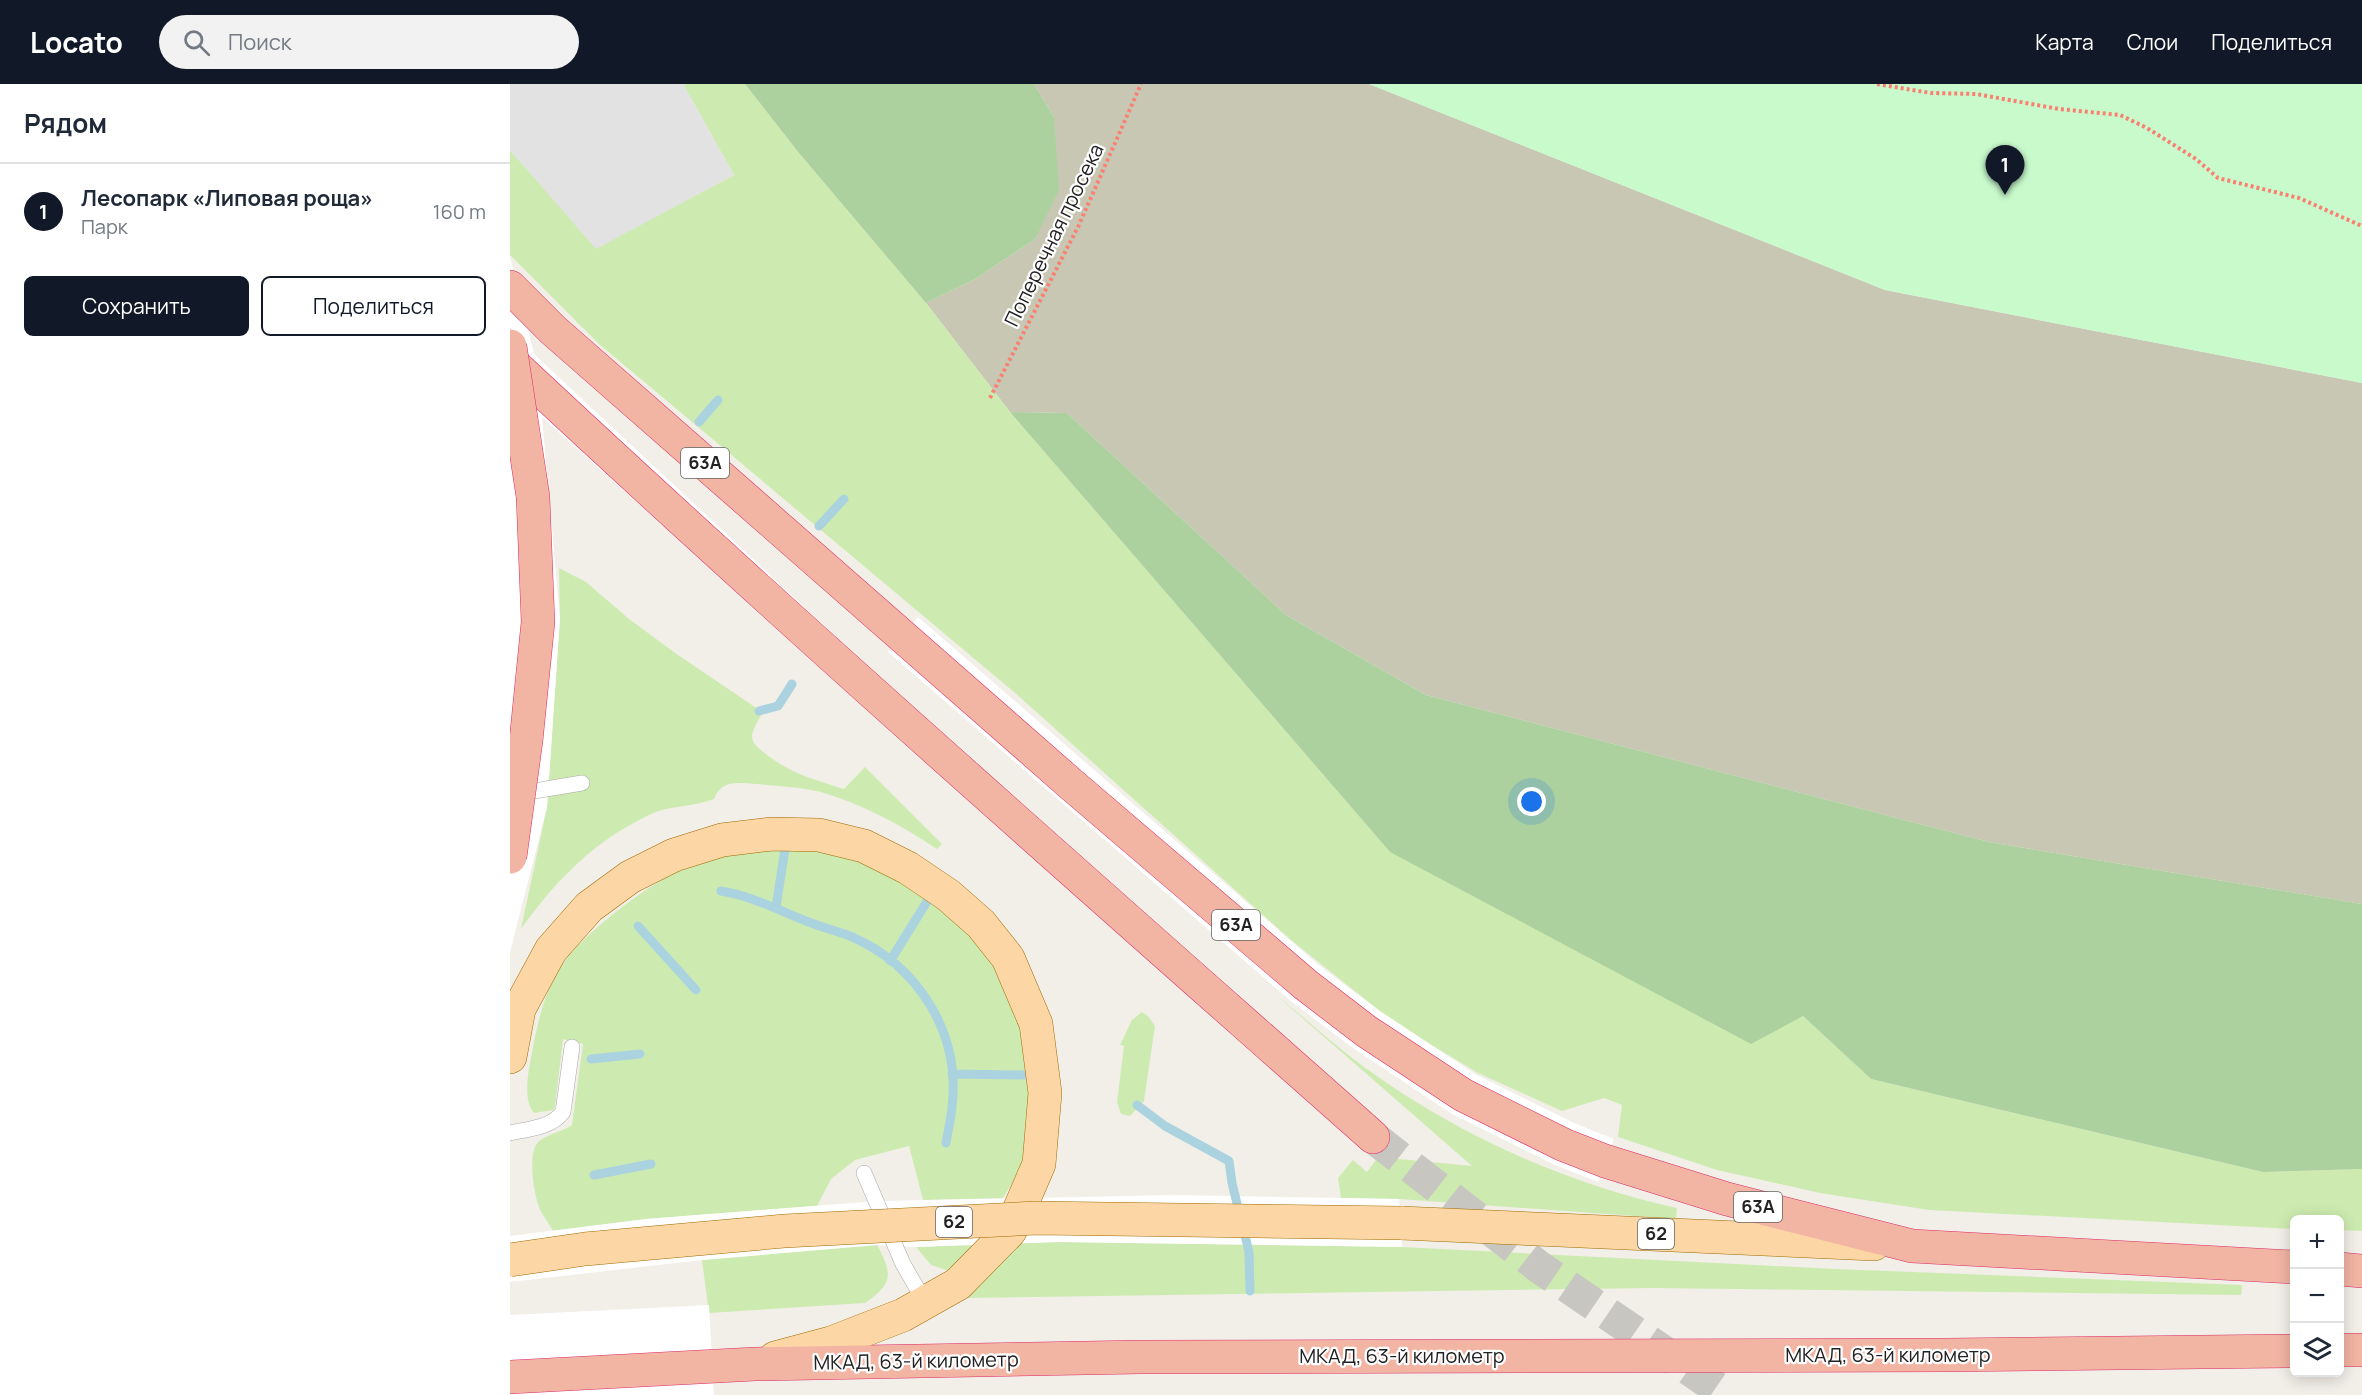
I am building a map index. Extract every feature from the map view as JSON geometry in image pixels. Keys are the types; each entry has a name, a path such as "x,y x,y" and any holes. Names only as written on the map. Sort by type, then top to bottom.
{"highway":[{"name":"63A","path":"510,287 553,330 902,636 1306,985 1366,1031 1463,1095 1564,1145 1605,1161 1727,1199 1912,1246"},
{"path":"510,346 533,496 538,622 526,741 510,857"},
{"path":"510,360 639,482 884,703 1372,1137"},
{"path":"1912,1246 2290,1267"},
{"path":"2344,1269 2362,1271"},
{"path":"2344,1350 2362,1350"},
{"name":"МКАД, 63-й километр","path":"510,1377 755,1364 1140,1357 1946,1356 2290,1351"}],"main road":[{"path":"510,1057 519,1008 551,950 589,907 630,877 674,855 722,840 772,834 819,835 864,846 908,868 948,895 981,924 1008,958 1036,1024 1045,1093 1038,1164 1010,1231 958,1284 903,1315 831,1342 755,1364"},
{"name":"62","path":"510,1260 585,1250 784,1231 1037,1218 1401,1223 1912,1246"}],"lane":[{"path":"510,795 582,783"},
{"path":"510,1133 549,1124 563,1113 572,1047"},
{"path":"864,1173 903,1264 925,1302"}],"path":[{"name":"Поперечная просека","path":"990,398 1078,227 1141,84"},
{"path":"1876,84 1931,93 1976,94 2059,110 2120,115 2147,128 2196,159 2218,178 2299,198 2362,226"}],"shaded area":[{"path":"510,84 683,84 734,175 596,249 510,150"},
{"path":"1034,84 1369,84 1885,290 2362,383 2362,904 1989,842 1426,695 1286,615 1067,413 1010,412 926,303 977,278 1035,239 1054,117"}],"green space":[{"path":"683,84 745,84 799,153 926,303 1010,412 1390,852 1803,1016 1871,1079 2263,1172 2362,1169 2362,1231 2344,1230 2344,1215 2290,1215 2290,1229 1929,1210 1820,1193 1717,1170 1618,1137 1622,1105 1604,1098 1562,1111 1478,1073 1392,1021 1291,940 1014,692 599,344 510,255 510,150 596,248 734,175"},
{"path":"745,84 1034,84 1054,117 1059,190 1035,239 977,278 926,303 799,153"},
{"path":"1369,84 2362,84 2362,383 1885,290"},
{"path":"1010,412 1067,413 1286,615 1426,695 1989,842 2362,904 2362,1169 2263,1172 1871,1079 1803,1016 1751,1044 1390,852"},
{"path":"559,568 586,582 629,619 755,707 761,715 752,737 767,755 795,772 844,789 865,767 942,844 937,849 881,816 821,792 743,783 726,785 721,788 714,799 659,811 612,836 594,849 563,878 521,929 547,807 560,618"},
{"path":"793,849 837,854 921,889 990,949 1025,1029 1032,1115 1022,1167 1003,1198 923,1200 909,1146 855,1160 831,1179 817,1206 646,1219 553,1231 538,1204 534,1185 533,1156 538,1142 572,1125 583,1044 563,1039 553,1110 534,1113 530,1107 527,1090 535,1035 541,1012 560,968 578,946 607,919 641,893 675,873 702,862 738,852"},
{"path":"1275,994 1364,1067 1436,1114 1513,1154 1553,1171 1635,1198 1677,1208 1676,1219 1399,1199 1341,1198 1338,1178 1353,1160 1367,1172 1378,1157 1472,1166"},
{"path":"1142,1012 1155,1026 1144,1101 1130,1116 1121,1114 1117,1102 1124,1046 1120,1045 1132,1020"},
{"path":"1014,1243 1402,1247 1836,1269 2242,1285 2241,1295 1652,1288 964,1298"},
{"path":"981,1244 949,1271 931,1265 916,1247"},
{"path":"877,1245 886,1264 888,1278 881,1290 865,1303 709,1313 702,1260"}],"pier":[{"path":"510,257 534,354 894,691 874,716 542,417 560,618 547,807 510,952"},
{"path":"918,617 1321,967 1380,1011 1475,1074 1574,1123 1614,1139 1598,1182 1555,1165 1452,1114 1353,1048 1292,1002 888,652"},
{"path":"1173,1195 1399,1199 1402,1247 1059,1242 916,1247 877,1245 702,1260 510,1282 510,1236 646,1219 877,1201"},
{"path":"709,1305 714,1395 510,1395 510,1315"}],"waterway":[{"path":"699,422 718,400"},
{"path":"819,526 844,499"},
{"path":"759,711 778,706 792,684"},
{"path":"776,907 785,849"},
{"path":"721,891 754,900 850,936 874,949 915,983 942,1028 949,1053 953,1080 952,1107 946,1143"},
{"path":"890,961 928,900"},
{"path":"638,926 696,990"},
{"path":"591,1059 640,1054"},
{"path":"952,1074 1026,1075"},
{"path":"1137,1105 1165,1126 1229,1161 1249,1252 1250,1291"},
{"path":"594,1175 651,1164"}],"tunnel":[{"path":"1373,1137 1539,1267 1727,1395"}],"place":[{"name":"Лесопарк «Липовая роща»","path":"2005,195"}]}
